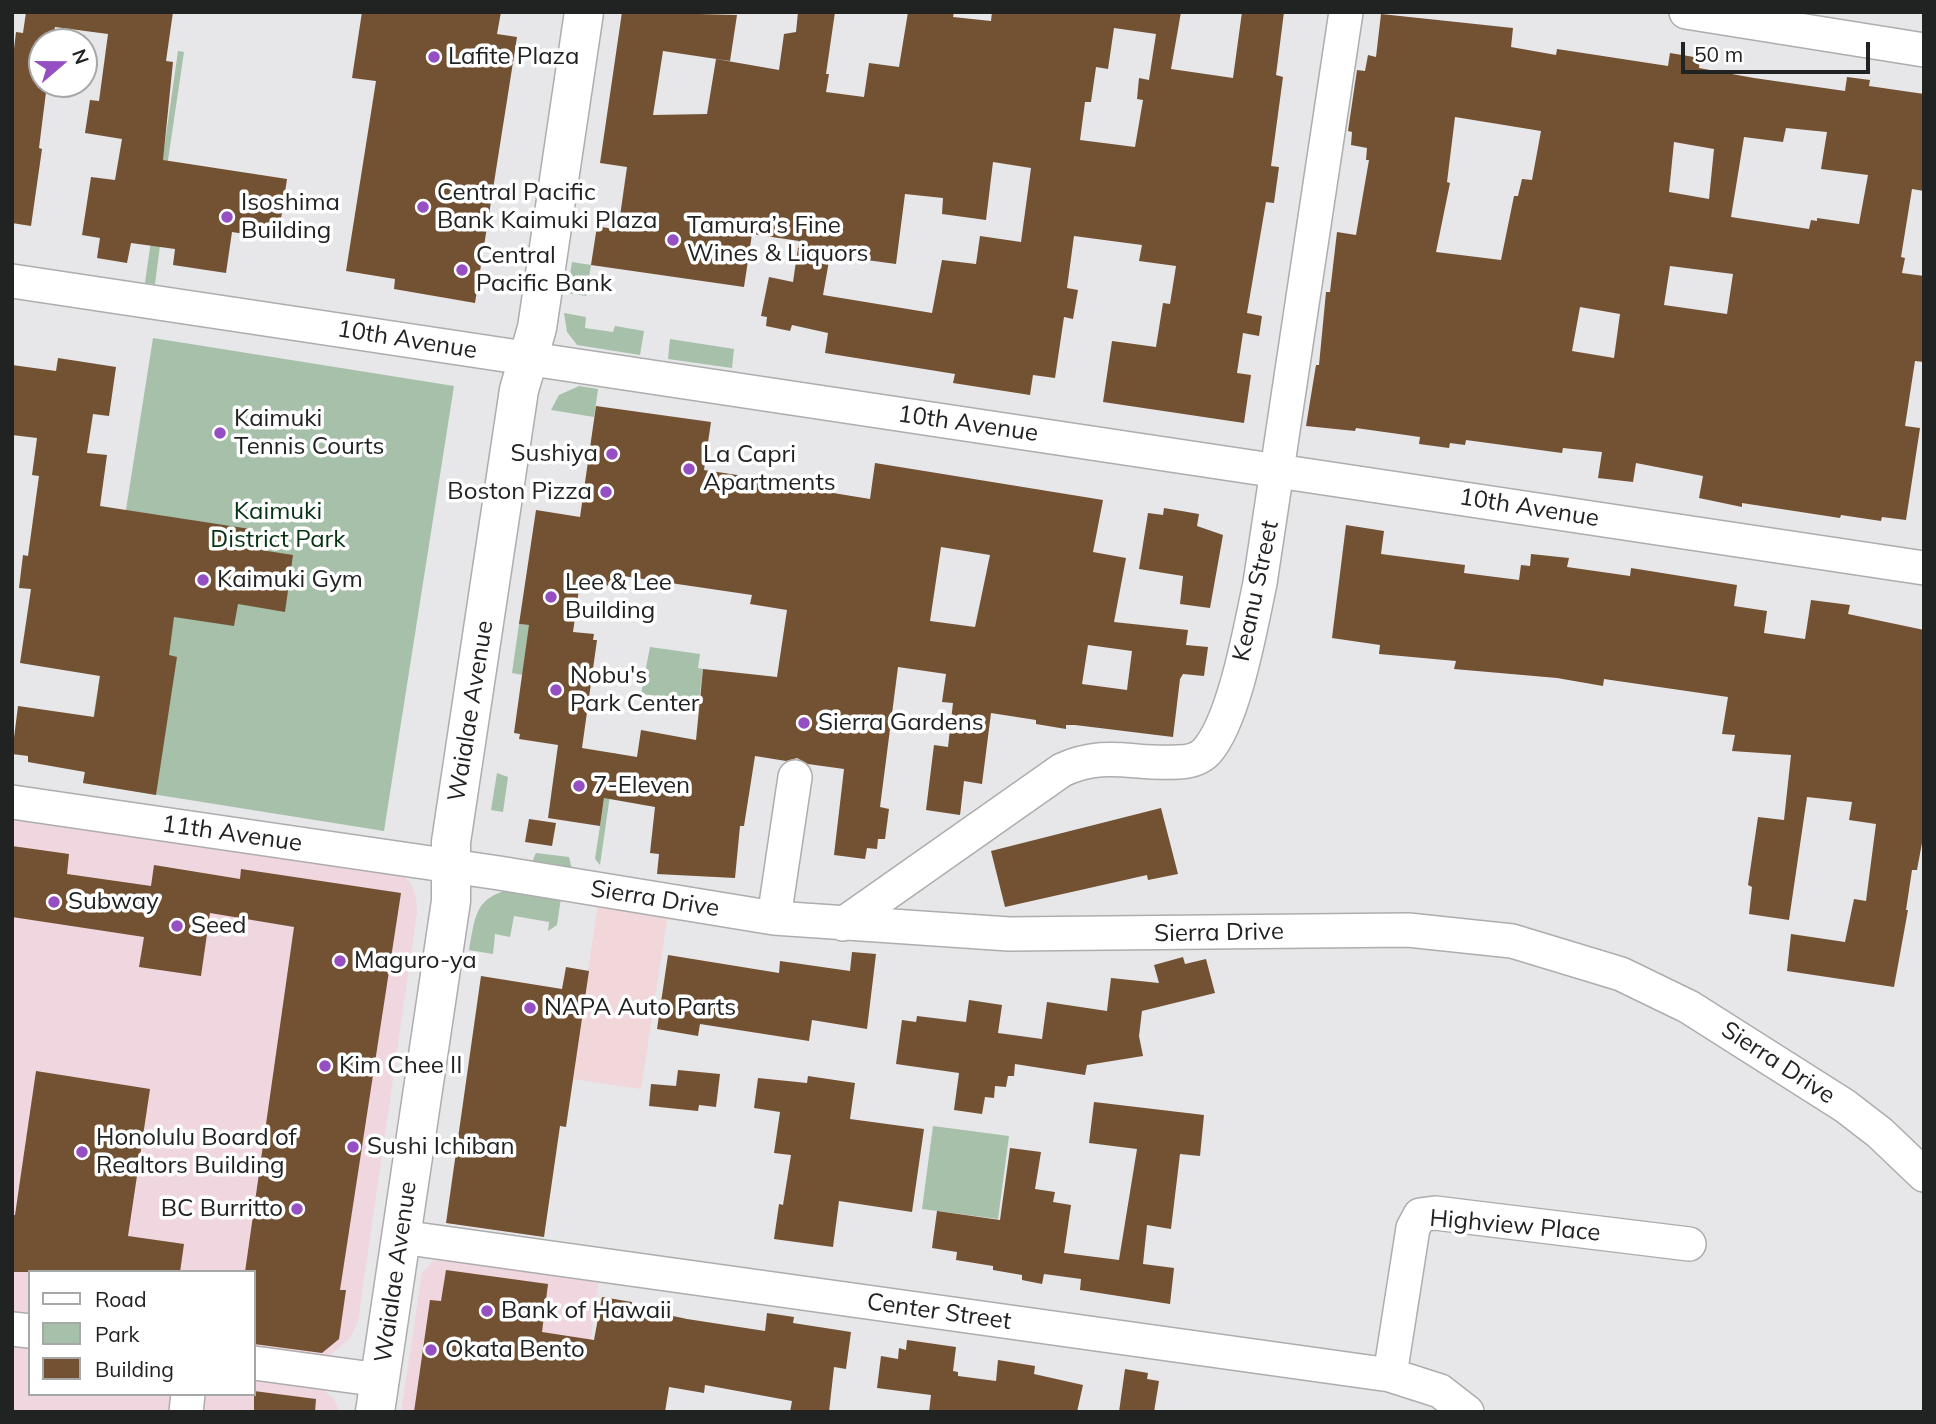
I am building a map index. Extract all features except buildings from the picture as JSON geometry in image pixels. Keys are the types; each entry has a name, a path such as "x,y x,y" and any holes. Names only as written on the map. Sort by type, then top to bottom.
{"main road":[{"name":"Waialae Avenue","path":"378,1396 452,901 451,842 519,390 537,328 584,12"}],"street":[{"name":"Keanu Street","path":"843,924 1062,770 1102,758 1179,762 1195,758 1207,751 1225,715 1250,631 1279,470 1346,12"},
{"path":"1701,13 1924,50"},
{"name":"10th Avenue","path":"12,281 1924,568"},
{"path":"774,918 795,777"},
{"name":"11th Avenue","path":"12,802 452,866"},
{"name":"Sierra Drive","path":"452,866 774,918 938,931 1075,935 1408,930 1512,941 1621,974 1689,1007 1845,1106 1880,1133 1924,1175"},
{"name":"Highview Place","path":"1390,1375 1413,1228 1420,1215 1435,1213 1689,1244"},
{"name":"Center Street","path":"401,1237 1390,1375 1440,1391 1467,1412"},
{"path":"256,1364 378,1396"}],"shaded area":[{"path":"12,813 399,873 410,882 416,896 417,912 358,1321 351,1337 321,1359 256,1354 256,1270 28,1270 28,1321 12,1318"},
{"path":"598,903 668,914 641,1089 572,1079"},
{"path":"440,1259 599,1279 581,1412 401,1412 422,1273 432,1262"},
{"path":"12,1343 28,1345 28,1396 174,1396 172,1412 12,1412"},
{"path":"256,1374 319,1386 334,1399 340,1412 203,1412 205,1396 256,1396"}],"green space":[{"path":"178,51 184,52 160,214 164,215 155,284 145,283"},
{"path":"572,262 591,265 586,296 567,293"},
{"path":"564,313 586,317 585,328 613,332 615,326 644,331 640,355 577,345 567,332"},
{"name":"Kaimuki District Park","path":"153,338 454,386 384,831 83,783"},
{"path":"670,339 734,349 732,368 668,359"},
{"path":"579,386 598,389 594,417 551,410 559,395"},
{"path":"519,624 535,626 523,675 512,673"},
{"path":"650,647 700,654 698,668 703,669 699,700 641,694"},
{"path":"611,753 616,753 600,865 595,859"},
{"path":"497,773 508,777 503,812 491,810"},
{"path":"536,853 569,857 572,869 532,862"},
{"path":"510,890 561,898 557,925 548,931 549,922 514,916 510,937 495,934 493,954 469,950 478,911 489,898"},
{"path":"933,1126 1009,1136 998,1219 922,1209"}],"place":[{"name":"Lafite Plaza","path":"434,57"},
{"name":"Central Pacific Bank Kaimuki Plaza","path":"423,207"},
{"name":"Isoshima Building","path":"227,217"},
{"name":"Tamura’s Fine Wines & Liquors","path":"673,240"},
{"name":"Central Pacific Bank","path":"462,270"},
{"name":"Kaimuki Tennis Courts","path":"220,433"},
{"name":"Sushiya","path":"612,454"},
{"name":"La Capri Apartments","path":"689,469"},
{"name":"Boston Pizza","path":"606,492"},
{"name":"Kaimuki Gym","path":"203,580"},
{"name":"Lee & Lee Building","path":"551,597"},
{"name":"Nobu's Park Center","path":"556,690"},
{"name":"Sierra Gardens","path":"804,723"},
{"name":"7-Eleven","path":"579,786"},
{"name":"Subway","path":"54,902"},
{"name":"Seed","path":"177,926"},
{"name":"Maguro-ya","path":"340,961"},
{"name":"NAPA Auto Parts","path":"530,1008"},
{"name":"Kim Chee II","path":"325,1066"},
{"name":"Sushi Ichiban","path":"353,1147"},
{"name":"Honolulu Board of Realtors Building","path":"82,1152"},
{"name":"BC Burritto","path":"297,1209"},
{"name":"Bank of Hawaii","path":"487,1311"},
{"name":"Okata Bento","path":"431,1350"}]}
